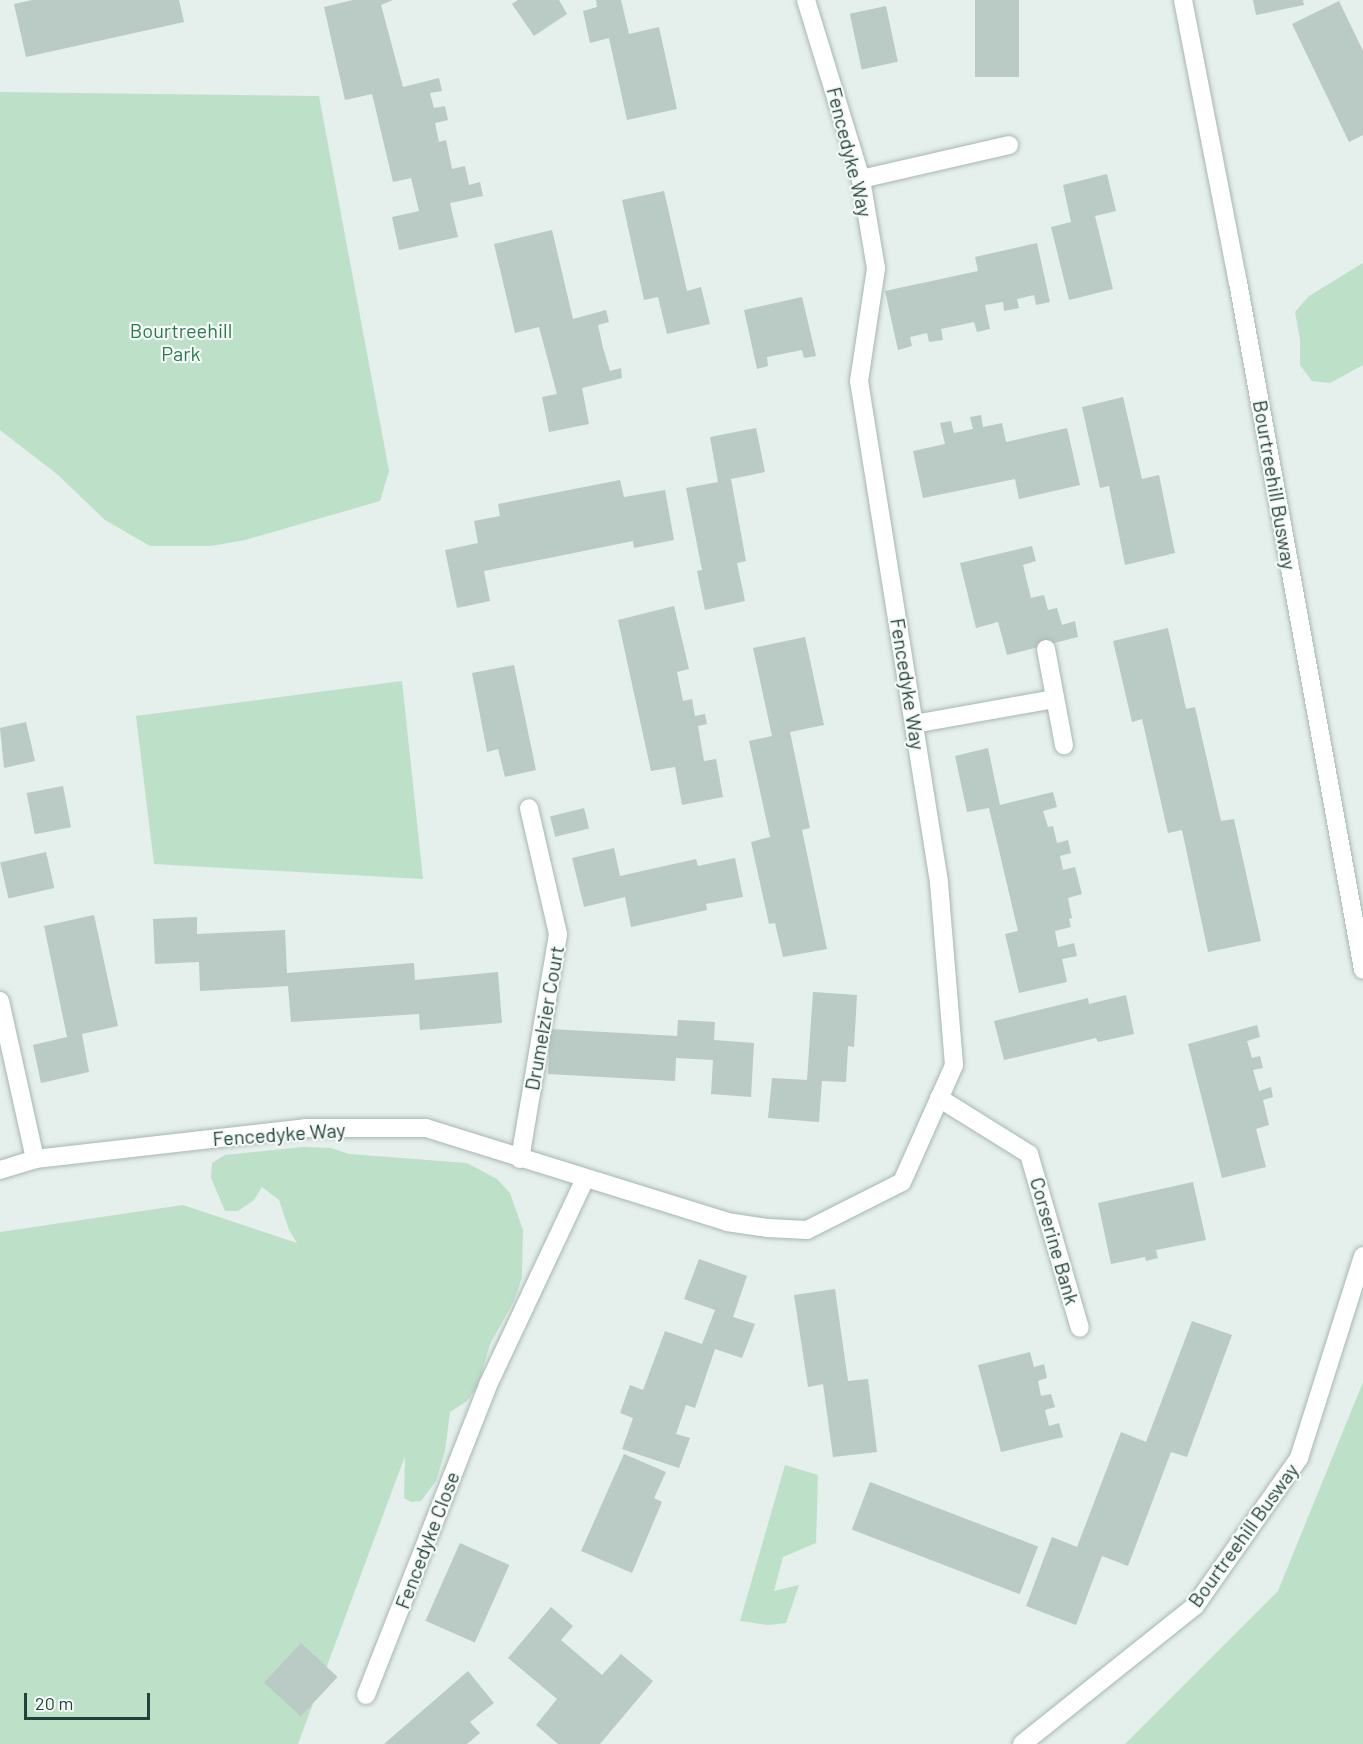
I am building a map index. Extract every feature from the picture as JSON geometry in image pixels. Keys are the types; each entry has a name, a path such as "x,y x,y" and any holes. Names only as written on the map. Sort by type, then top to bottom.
{"street":[{"name":"Fencedyke Way","path":"0,1170 35,1159 305,1128 426,1128 727,1222 766,1228 807,1230 902,1182 954,1065 939,882 859,381 876,268 861,179 806,0"},
{"name":"Bourtreehill Busway","path":"1183,0 1238,282 1363,970"},
{"path":"861,179 1009,145"},
{"path":"1046,649 1064,746"},
{"path":"914,724 1055,699"},
{"name":"Drumelzier Court","path":"520,1159 558,934 529,807"},
{"path":"0,1001 35,1159"},
{"name":"Corserine Bank","path":"939,1098 1029,1154 1080,1328"},
{"name":"Fencedyke Close","path":"366,1695 488,1385 585,1179"},
{"name":"Bourtreehill Busway","path":"1022,1744 1195,1606 1299,1458 1363,1256"}],"green space":[{"name":"Bourtreehill Park","path":"0,92 319,96 389,471 380,501 245,540 211,546 150,546 105,520 58,475 0,430"},
{"path":"1363,263 1363,365 1330,383 1312,381 1300,365 1300,339 1295,312 1309,296"},
{"path":"402,681 423,879 154,864 136,716"},
{"path":"303,1147 331,1148 349,1154 467,1163 497,1179 510,1193 523,1230 522,1277 514,1301 490,1344 478,1386 467,1401 450,1412 445,1451 436,1481 421,1501 411,1502 404,1498 405,1456 298,1744 0,1744 0,1232 183,1205 297,1243 289,1230 279,1200 262,1187 254,1200 238,1211 225,1211 211,1178 212,1163 225,1155"},
{"path":"1363,1382 1363,1744 1125,1744 1278,1591"},
{"path":"785,1465 818,1475 816,1543 783,1557 774,1591 799,1585 786,1623 768,1625 740,1621"}],"building":[{"path":"32,0 179,0 184,22 26,57 14,4"},
{"path":"353,0 393,0 381,5 403,87 439,78 442,91 430,93 434,108 445,106 448,120 435,123 439,142 446,140 452,169 465,166 469,185 480,182 483,196 450,203 458,237 399,250 392,217 419,211 411,178 393,182 372,94 345,100 324,7"},
{"path":"518,0 559,0 567,14 534,36 512,4"},
{"path":"596,0 621,0 629,34 659,27 677,109 627,120 609,38 590,43 583,11 597,7"},
{"path":"975,0 1019,0 1019,77 975,77"},
{"path":"1253,0 1303,0 1304,5 1256,15"},
{"path":"1339,1 1363,51 1363,135 1349,142 1292,24"},
{"path":"886,6 898,62 862,69 850,14"},
{"path":"1107,174 1116,211 1095,216 1113,289 1069,300 1051,227 1071,222 1063,185"},
{"path":"664,191 687,291 701,287 710,324 667,334 658,297 644,300 622,200"},
{"path":"552,230 573,319 606,310 609,322 598,325 603,348 610,371 621,368 622,378 582,388 589,424 549,432 542,397 557,394 539,327 515,333 494,244"},
{"path":"1037,243 1050,302 1036,305 1034,295 1017,299 1019,308 1004,311 1003,302 985,305 990,329 977,332 974,322 941,329 943,340 929,342 927,333 910,337 912,346 898,350 885,291 978,271 975,257"},
{"path":"802,297 816,356 804,358 802,350 767,357 768,366 757,369 744,310"},
{"path":"1123,397 1142,479 1159,475 1175,553 1125,565 1109,486 1100,488 1082,407"},
{"path":"981,415 983,427 1002,423 1006,442 1067,428 1080,485 1019,499 1015,479 923,498 913,451 945,444 940,423 951,421 954,433 973,429 970,417"},
{"path":"756,428 765,472 731,479 746,561 737,563 745,601 705,610 697,571 702,570 686,488 718,482 710,437"},
{"path":"620,480 624,497 665,490 674,540 634,548 633,541 484,571 490,601 457,608 445,550 478,543 474,521 500,516 498,504"},
{"path":"1032,546 1036,561 1023,565 1031,598 1044,595 1048,610 1057,608 1062,625 1075,621 1078,637 1007,655 998,622 976,628 960,563"},
{"path":"674,606 689,669 677,672 683,701 692,699 695,716 705,714 707,724 698,726 704,761 716,759 723,797 682,805 675,767 651,771 618,620"},
{"path":"1168,628 1186,709 1195,707 1221,821 1234,819 1261,941 1208,952 1182,830 1168,833 1142,719 1132,722 1113,641"},
{"path":"805,637 824,725 790,732 810,828 802,830 827,949 783,957 775,923 769,924 751,842 770,837 749,741 772,736 753,648"},
{"path":"514,665 536,770 505,777 498,749 487,752 472,673"},
{"path":"26,722 35,761 4,768 0,728"},
{"path":"988,748 1000,805 1053,792 1057,807 1043,811 1048,827 1053,826 1057,843 1068,840 1071,853 1060,856 1063,870 1075,867 1082,894 1068,898 1072,918 1069,919 1071,927 1055,931 1058,947 1074,943 1077,956 1062,959 1067,982 1019,993 1005,934 1018,931 989,808 967,812 955,756"},
{"path":"63,786 71,827 35,834 27,793"},
{"path":"584,808 589,828 555,837 550,816"},
{"path":"614,848 620,876 696,859 698,866 735,858 743,897 706,904 707,910 631,927 625,897 584,907 572,858"},
{"path":"46,852 54,888 9,899 0,863"},
{"path":"94,915 118,1026 82,1034 89,1072 41,1083 33,1045 67,1037 44,926"},
{"path":"197,917 197,934 285,930 287,973 414,963 415,980 498,972 502,1023 420,1030 419,1014 291,1022 288,986 200,991 199,962 155,964 153,919"},
{"path":"813,992 857,995 854,1047 848,1046 846,1082 822,1081 819,1122 768,1118 772,1078 807,1080"},
{"path":"1126,995 1134,1034 1098,1042 1096,1038 1004,1060 994,1021 1088,998 1089,1004"},
{"path":"678,1020 715,1022 714,1040 754,1043 751,1097 711,1094 713,1060 676,1058 675,1081 548,1074 550,1029 677,1036"},
{"path":"1257,1025 1260,1037 1247,1041 1252,1058 1260,1056 1263,1068 1253,1070 1259,1091 1271,1087 1273,1097 1263,1100 1269,1125 1256,1129 1266,1167 1222,1178 1188,1044"},
{"path":"1193,1182 1206,1240 1156,1250 1158,1258 1146,1261 1145,1257 1111,1264 1098,1203"},
{"path":"699,1259 747,1276 733,1317 755,1324 742,1358 715,1349 695,1408 686,1405 676,1434 690,1438 679,1468 622,1449 633,1418 620,1413 630,1385 643,1390 665,1331 702,1344 715,1310 684,1299"},
{"path":"835,1289 848,1381 868,1379 877,1452 833,1457 823,1384 808,1387 794,1295"},
{"path":"1192,1321 1232,1335 1187,1457 1171,1452 1128,1566 1102,1556 1076,1625 1026,1606 1052,1537 1077,1547 1121,1432 1146,1442"},
{"path":"1030,1352 1034,1367 1044,1364 1047,1378 1038,1381 1041,1396 1051,1394 1055,1407 1045,1410 1049,1426 1059,1423 1063,1437 1001,1452 978,1365"},
{"path":"624,1454 666,1472 654,1498 662,1502 632,1573 581,1551"},
{"path":"870,1482 1038,1547 1020,1594 852,1530"},
{"path":"460,1543 509,1565 475,1643 425,1621"},
{"path":"551,1607 573,1626 561,1640 602,1675 621,1654 653,1681 600,1744 558,1744 536,1725 557,1699 508,1658"},
{"path":"301,1643 338,1677 301,1717 264,1682"},
{"path":"468,1671 494,1703 470,1722 480,1733 467,1744 384,1744"}]}
